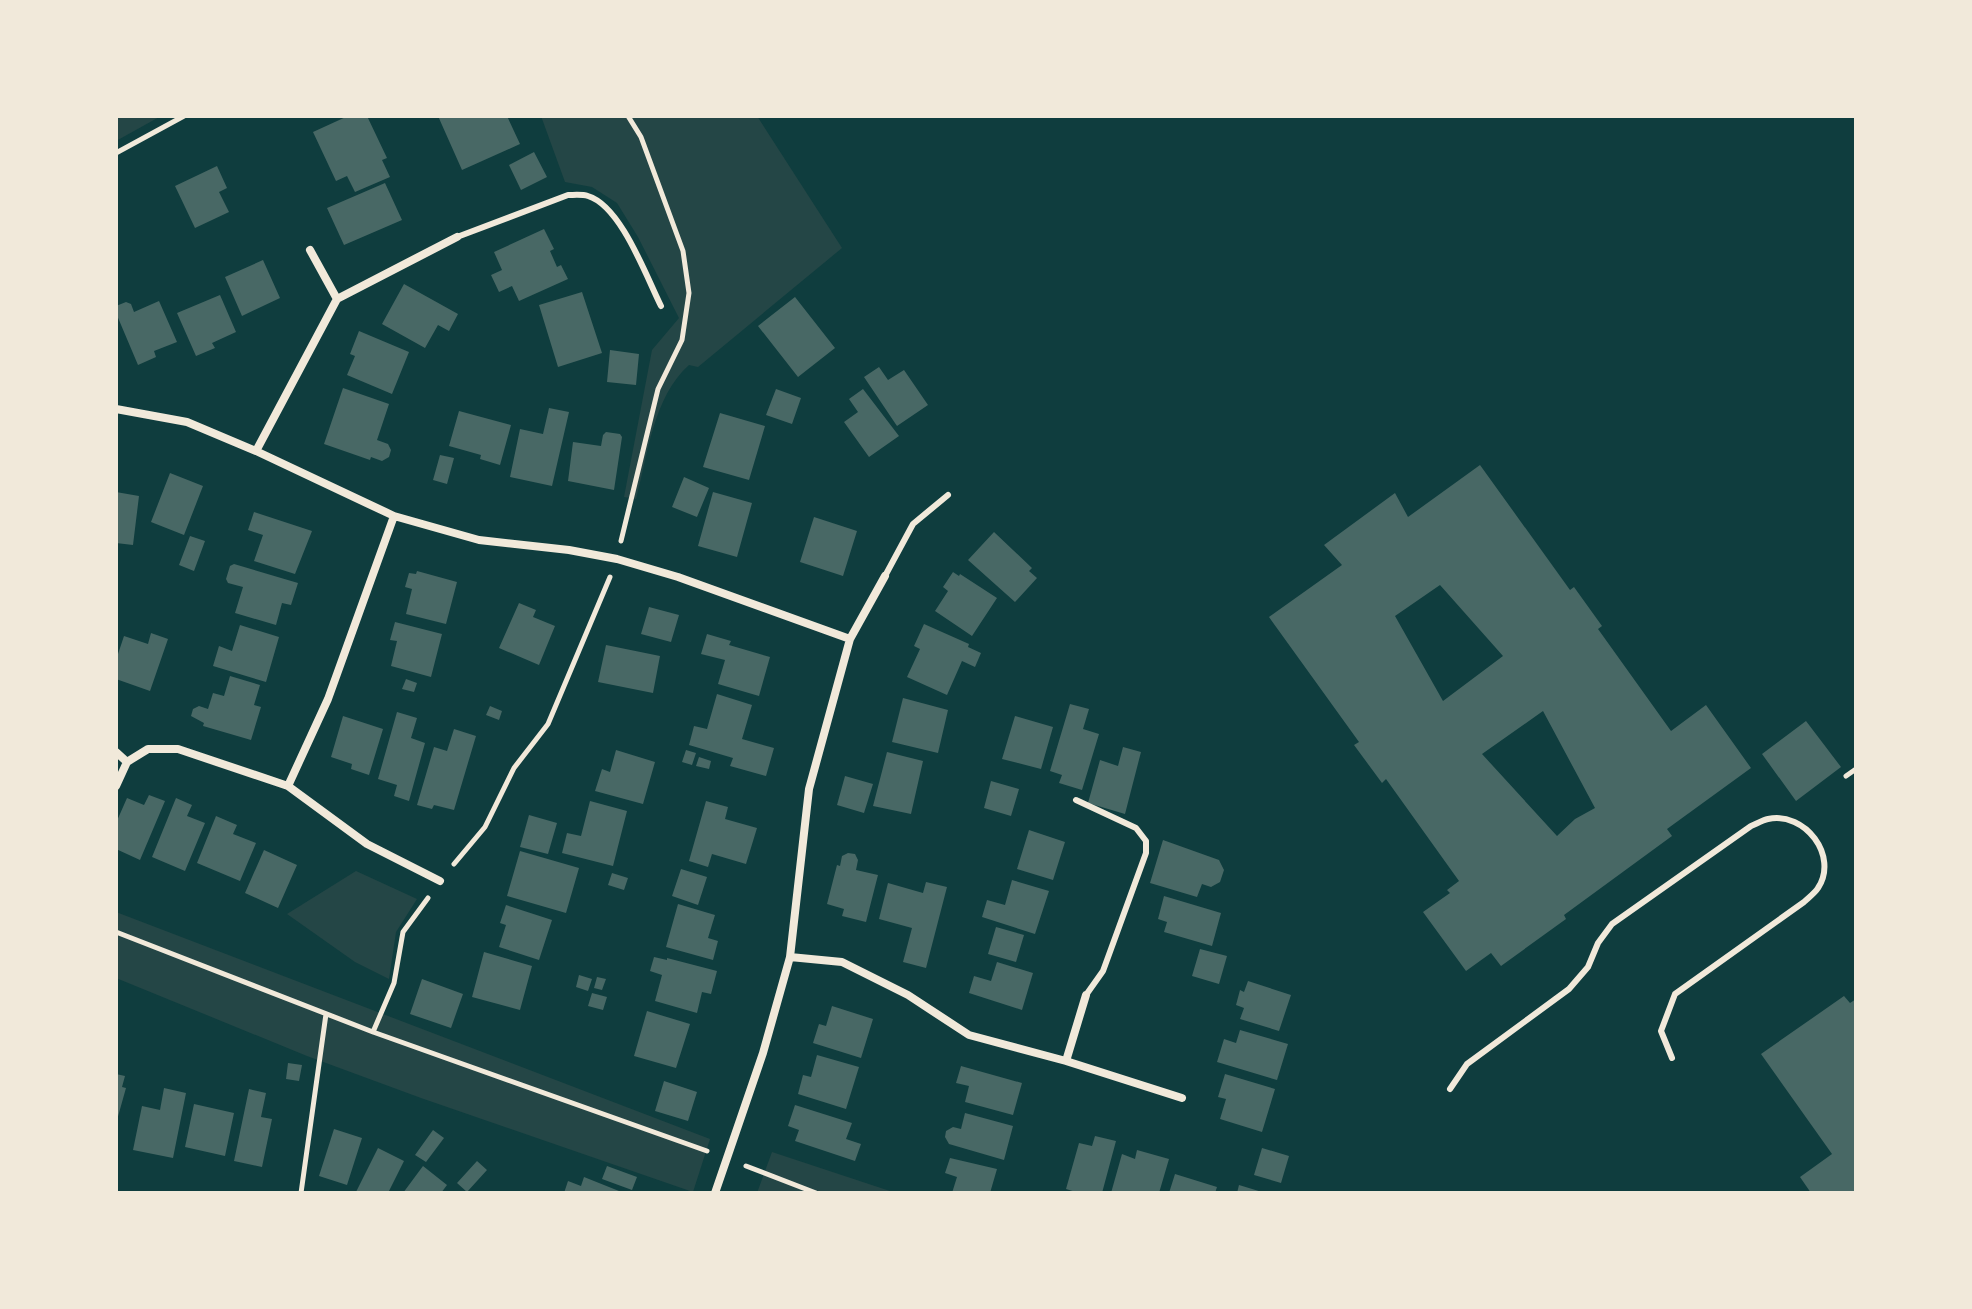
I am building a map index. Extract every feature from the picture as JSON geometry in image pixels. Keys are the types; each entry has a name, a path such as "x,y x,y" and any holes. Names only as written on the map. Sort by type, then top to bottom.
{"street":[{"path":"256,451 337,299 457,237"},
{"path":"310,250 337,299"},
{"path":"116,409 187,422 394,516 479,540 617,559 678,577 850,639"},
{"path":"288,786 328,699 394,516"},
{"path":"715,1193 790,957 809,789 850,639 885,576"},
{"path":"116,786 127,762 148,749 178,749 288,786 367,844 440,881"},
{"path":"116,752 127,762"},
{"path":"790,957 842,962 908,995 969,1035 1066,1061 1182,1098"},
{"path":"1066,1061 1086,995"}],"lane":[{"path":"457,237 568,195 587,195 608,208 625,234 661,306"},
{"path":"885,576 913,524 948,495"},
{"path":"1076,800 1136,828 1146,841 1146,853 1103,971 1086,995"},
{"path":"1450,1089 1467,1064 1569,989 1588,967 1598,943 1612,924 1751,826 1768,819 1789,819 1806,829 1822,846 1825,868 1819,888 1675,994 1661,1031 1672,1058"}],"path":[{"path":"116,153 184,116"},
{"path":"373,1032 394,983 403,932 485,827 514,768 548,724 617,559 658,389 682,340 689,293 683,251 641,137 628,116"},
{"path":"1846,776 1856,769"},
{"path":"116,932 373,1032 816,1193"},
{"path":"301,1193 326,1014"}],"shaded area":[{"path":"116,116 161,116 116,141"},
{"path":"541,116 757,116 842,248 698,367 689,365 677,378 660,410 636,499 624,497 652,350 679,318 617,203 592,187 565,182"},
{"path":"356,871 417,899 396,932 389,979 355,962 287,914"},
{"path":"116,912 710,1139 693,1192 307,1056 116,978"},
{"path":"772,1152 896,1193 757,1193"}],"building":[{"path":"348,116 367,116 387,158 382,160 390,177 355,192 347,176 336,181 313,132"},
{"path":"438,116 507,116 520,144 462,170"},
{"path":"534,152 547,177 521,190 509,165"},
{"path":"217,166 227,188 219,192 229,212 195,228 175,186"},
{"path":"385,183 402,220 344,245 327,208"},
{"path":"544,229 554,249 550,251 557,267 561,265 568,279 519,301 512,286 499,292 491,275 502,270 494,252"},
{"path":"263,260 280,298 242,316 225,277"},
{"path":"404,284 458,314 449,331 438,325 425,348 382,324"},
{"path":"582,292 602,353 558,367 539,305"},
{"path":"220,295 236,332 212,343 215,348 196,356 177,313"},
{"path":"795,297 835,348 798,377 758,326"},
{"path":"159,301 177,342 154,351 156,357 138,365 116,313 116,306 126,302 131,304 134,312"},
{"path":"359,331 409,352 392,394 347,375 355,356 350,354"},
{"path":"610,350 639,354 636,385 607,382"},
{"path":"879,367 888,380 904,370 928,405 897,426 864,377"},
{"path":"343,388 389,404 377,440 388,444 391,450 389,457 382,461 371,457 370,460 324,444"},
{"path":"776,389 801,398 792,424 766,415"},
{"path":"863,389 899,436 869,457 844,422 858,412 849,399"},
{"path":"549,408 569,412 552,486 510,477 520,429 543,434"},
{"path":"459,411 511,425 500,465 480,459 481,455 449,446"},
{"path":"720,413 765,426 749,480 703,467"},
{"path":"606,432 622,437 614,490 568,481 573,442 601,446"},
{"path":"440,455 454,458 447,484 433,480"},
{"path":"1480,465 1570,590 1574,587 1602,626 1598,629 1671,731 1706,705 1751,768 1667,829 1672,836 1564,915 1566,919 1501,966 1491,953 1466,971 1423,912 1450,893 1447,890 1459,881 1386,779 1382,783 1354,745 1359,742 1269,617 1342,565 1324,545 1395,493 1408,517","holes":["1440,585 1503,656 1443,701 1395,616","1543,711 1595,808 1575,819 1557,836 1482,754"]},
{"path":"170,473 203,486 184,535 151,522"},
{"path":"684,477 709,488 697,517 672,507"},
{"path":"116,492 139,496 133,545 116,543"},
{"path":"713,492 752,503 737,557 698,546"},
{"path":"254,512 312,531 295,574 254,561 263,535 248,530"},
{"path":"814,517 857,531 843,576 800,562"},
{"path":"994,532 1032,568 1029,571 1037,578 1015,602 968,560"},
{"path":"190,536 205,541 194,571 179,565"},
{"path":"234,564 298,583 291,605 282,603 276,625 235,613 243,587 228,583 226,579 230,566"},
{"path":"417,571 457,582 446,624 406,614 412,589 405,587 409,573 416,574"},
{"path":"953,572 997,598 972,636 935,611 948,591 943,587"},
{"path":"519,603 536,610 533,617 555,626 539,665 499,648"},
{"path":"649,607 679,615 671,642 641,634"},
{"path":"395,622 442,634 431,677 391,666 397,641 390,640"},
{"path":"924,624 969,644 968,647 981,653 975,667 962,661 947,695 907,677 920,649 914,646"},
{"path":"240,625 279,637 266,682 213,666 219,646 232,651"},
{"path":"151,633 168,639 150,691 116,679 116,660 124,636 148,644"},
{"path":"707,634 731,641 729,645 770,657 759,696 718,684 725,660 701,654"},
{"path":"606,645 660,656 653,693 598,682"},
{"path":"230,676 260,685 254,705 261,707 251,740 203,726 204,723 191,716 193,709 199,706 208,709 213,693 224,696"},
{"path":"406,679 417,683 414,692 402,689"},
{"path":"717,694 752,705 742,739 774,748 766,776 730,766 733,758 689,745 694,726 707,729"},
{"path":"903,698 948,710 938,753 892,742"},
{"path":"1070,704 1089,709 1083,729 1099,734 1082,790 1059,783 1062,775 1050,771"},
{"path":"490,706 502,711 499,720 486,715"},
{"path":"397,712 417,718 411,738 425,743 409,801 394,796 397,785 378,779"},
{"path":"343,716 383,729 369,775 351,769 352,764 331,757"},
{"path":"1015,716 1053,727 1041,769 1002,759"},
{"path":"1806,721 1841,767 1796,801 1762,754"},
{"path":"454,729 476,736 454,810 417,805 434,747 447,751"},
{"path":"1123,747 1141,752 1125,814 1088,803 1100,760 1118,766"},
{"path":"616,750 655,762 643,804 595,791 602,769 610,772"},
{"path":"686,750 696,753 692,765 682,762"},
{"path":"887,752 923,761 911,814 873,806"},
{"path":"699,757 711,761 709,769 696,766"},
{"path":"845,776 873,784 864,813 837,805"},
{"path":"991,781 1019,789 1011,816 984,808"},
{"path":"149,795 165,801 140,860 116,849 116,823 127,798 144,805"},
{"path":"176,798 192,805 187,816 205,823 185,871 152,857"},
{"path":"590,801 627,811 613,866 562,853 567,833 581,836"},
{"path":"706,801 728,807 725,819 757,828 746,864 712,854 708,867 689,861"},
{"path":"529,815 557,823 548,854 520,847"},
{"path":"216,816 237,825 233,834 256,843 240,881 197,863"},
{"path":"1029,830 1065,842 1053,880 1017,869"},
{"path":"1163,840 1219,860 1224,870 1220,882 1211,887 1202,884 1197,897 1150,883"},
{"path":"264,850 297,865 278,908 245,893"},
{"path":"520,851 579,868 566,913 507,896"},
{"path":"855,854 858,860 856,870 878,875 866,922 842,916 844,909 827,904 837,865 840,866 842,856"},
{"path":"681,869 707,877 698,905 672,896"},
{"path":"612,873 628,878 624,890 608,885"},
{"path":"1012,880 1049,891 1035,934 982,917 987,900 1005,905"},
{"path":"926,882 947,887 926,968 903,962 912,928 879,919 888,883 923,893"},
{"path":"1164,896 1221,913 1212,946 1164,932 1167,922 1158,919"},
{"path":"678,904 715,915 708,938 718,941 713,960 666,947"},
{"path":"506,905 552,920 539,960 499,947 506,925 500,923"},
{"path":"996,927 1024,935 1016,962 988,954"},
{"path":"1200,949 1227,956 1219,984 1192,976"},
{"path":"484,952 532,966 520,1010 472,997"},
{"path":"654,957 717,971 711,994 702,992 697,1013 655,1001 662,975 650,971"},
{"path":"997,962 1033,973 1022,1010 969,993 974,976 991,981"},
{"path":"579,975 592,979 588,991 576,987"},
{"path":"597,977 606,979 602,990 594,988"},
{"path":"422,979 463,994 451,1028 410,1014"},
{"path":"1248,981 1291,995 1279,1031 1240,1019 1244,1008 1236,1005 1240,990 1244,992"},
{"path":"592,993 607,997 603,1010 588,1006"},
{"path":"1844,996 1850,1003 1856,999 1856,1193 1811,1193 1800,1177 1832,1154 1761,1054"},
{"path":"832,1006 873,1019 861,1058 813,1043 819,1024 826,1026"},
{"path":"647,1011 690,1024 676,1068 634,1056"},
{"path":"1240,1030 1288,1044 1277,1080 1217,1062 1224,1039 1236,1043"},
{"path":"817,1055 859,1067 846,1109 798,1094 803,1075 811,1077"},
{"path":"288,1063 302,1065 299,1081 286,1079"},
{"path":"961,1066 1022,1083 1013,1115 965,1102 969,1086 956,1083"},
{"path":"116,1074 125,1076 122,1087 126,1088 117,1120"},
{"path":"1225,1074 1275,1089 1262,1132 1220,1119 1226,1099 1218,1097"},
{"path":"664,1081 697,1092 688,1121 655,1111"},
{"path":"164,1088 186,1093 173,1158 133,1150 142,1106 160,1110"},
{"path":"249,1089 266,1093 261,1117 272,1119 262,1167 234,1161"},
{"path":"194,1104 234,1113 225,1156 185,1147"},
{"path":"795,1105 852,1123 846,1139 861,1144 855,1161 795,1141 799,1130 788,1126"},
{"path":"965,1113 1013,1126 1004,1160 949,1144 946,1131 953,1127 961,1129"},
{"path":"334,1129 362,1138 347,1185 319,1176"},
{"path":"433,1130 444,1138 426,1162 415,1155"},
{"path":"1095,1136 1116,1141 1102,1193 1079,1193 1066,1189 1079,1143 1092,1146"},
{"path":"378,1148 404,1161 388,1193 356,1192"},
{"path":"1262,1148 1289,1156 1281,1183 1254,1175"},
{"path":"1137,1150 1169,1159 1159,1193 1111,1193 1122,1154 1135,1159"},
{"path":"950,1158 997,1169 990,1193 952,1193 957,1177 945,1173"},
{"path":"477,1161 487,1170 467,1192 457,1183"},
{"path":"423,1166 447,1185 441,1193 403,1193"},
{"path":"607,1166 637,1177 632,1190 602,1179"},
{"path":"1175,1174 1217,1187 1215,1193 1169,1193"},
{"path":"584,1177 624,1193 564,1193 568,1181 581,1186"},
{"path":"1239,1185 1262,1192 1262,1193 1237,1193"}]}
